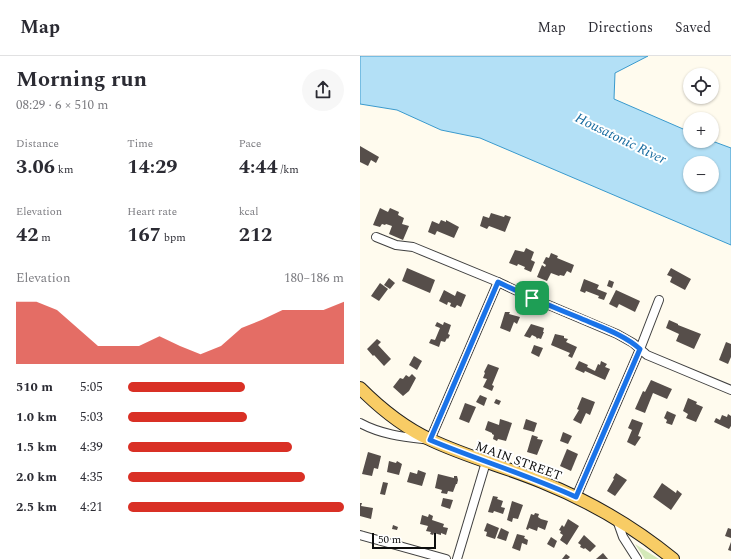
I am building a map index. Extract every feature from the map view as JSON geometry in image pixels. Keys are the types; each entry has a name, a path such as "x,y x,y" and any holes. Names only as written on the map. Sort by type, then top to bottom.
{"main road":[{"name":"MAIN STREET","path":"360,388 390,414 430,440 540,481 576,497 618,520 655,544 673,559"}],"street":[{"path":"376,237 396,244 413,247 498,282 617,334 633,343 647,355 731,390"},
{"path":"430,440 498,282"},
{"path":"576,497 640,349 659,300"},
{"name":"MAIN STREET","path":"360,423 391,435 430,440"},
{"path":"457,559 486,462"},
{"path":"618,520 623,537 637,559"},
{"path":"360,535 446,559"}],"green space":[{"path":"635,544 659,559 645,559"}],"water":[{"name":"Housatonic River","path":"360,56 648,56 615,73 614,99 683,129 683,148 719,148 719,144 731,148 731,245 480,138 441,130 397,110 360,104"}],"building":[{"path":"360,146 379,157 376,163 371,160 368,166 360,162"},
{"path":"380,208 388,212 390,208 399,212 398,215 404,218 402,224 409,226 403,240 389,234 392,226 386,224 382,224 380,227 373,225"},
{"path":"491,213 504,217 505,215 511,217 505,232 489,226 487,229 480,226 483,216 489,218"},
{"path":"441,220 446,222 446,220 459,227 454,238 437,231 435,235 428,232 432,221 439,224"},
{"path":"526,248 534,252 531,260 535,262 531,272 518,264 517,266 509,263 515,250 524,252"},
{"path":"551,253 558,256 557,258 574,265 571,273 567,271 564,276 559,276 551,273 547,281 537,277 542,265 545,267 546,265 543,263 546,257 549,258"},
{"path":"407,268 435,280 430,293 402,281"},
{"path":"671,268 691,279 685,290 670,282 672,277 667,275"},
{"path":"389,278 395,283 390,289 384,285"},
{"path":"584,279 599,285 597,289 607,293 604,300 598,298 599,296 586,291 585,293 580,291"},
{"path":"609,280 614,282 612,288 607,286"},
{"path":"380,283 388,289 379,301 371,296"},
{"path":"444,290 455,296 457,291 466,295 461,307 457,305 455,308 450,306 451,303 448,302 447,305 439,301"},
{"path":"616,290 640,301 635,312 619,304 617,308 609,304"},
{"path":"505,312 510,312 509,314 520,317 517,324 514,322 510,332 500,328"},
{"path":"669,320 701,334 694,349 676,341 679,334 666,328"},
{"path":"437,322 443,325 444,322 451,325 448,339 447,338 445,342 441,341 439,347 429,343 431,339 435,340 440,328 435,326"},
{"path":"531,324 544,328 541,339 537,339 532,335 530,338 524,336"},
{"path":"555,334 564,336 564,338 568,339 566,342 577,347 572,358 568,356 570,353 551,345"},
{"path":"377,339 381,342 378,345 391,359 384,366 367,349"},
{"path":"726,342 731,344 731,357 728,364 719,360"},
{"path":"534,345 543,348 539,357 531,353"},
{"path":"414,356 422,361 417,370 409,365"},
{"path":"579,361 588,365 587,367 595,371 598,364 600,365 601,361 607,364 605,367 610,369 605,380 585,371 584,373 575,369"},
{"path":"488,364 499,368 492,385 494,386 492,391 483,387 487,379 483,378 484,372"},
{"path":"412,374 416,378 409,391 403,396 393,387 400,378 403,379 406,375 409,377"},
{"path":"651,380 672,389 667,399 653,393 645,413 635,409 643,391 645,392"},
{"path":"480,395 487,398 484,406 476,402"},
{"path":"582,397 595,402 590,415 586,413 581,424 573,420 579,410 577,409"},
{"path":"688,398 697,402 696,404 703,407 696,422 686,418 688,414 683,411"},
{"path":"496,399 501,401 499,405 494,403"},
{"path":"465,403 476,407 469,423 459,419"},
{"path":"667,411 676,415 672,425 666,423 667,420 664,418"},
{"path":"728,414 731,416 731,426 729,429 714,422 716,418 720,420 722,415 727,417"},
{"path":"500,419 512,423 506,441 498,439 497,441 493,439 494,435 485,430 488,421 499,425"},
{"path":"526,419 537,423 534,432 523,429"},
{"path":"632,419 643,423 638,436 641,437 635,446 627,442 632,430 628,428"},
{"path":"563,432 572,436 568,444 560,441"},
{"path":"532,435 538,437 537,439 543,440 537,455 527,452"},
{"path":"567,449 578,454 571,471 560,466"},
{"path":"368,452 381,456 378,469 374,468 372,476 362,474"},
{"path":"389,461 396,463 397,461 402,464 399,475 387,472"},
{"path":"418,470 426,473 422,486 407,482 410,472 417,474"},
{"path":"616,473 627,480 615,496 607,491"},
{"path":"438,474 454,478 454,476 457,476 457,484 453,492 448,491 447,494 441,493 442,490 435,488"},
{"path":"383,482 388,483 385,495 380,494"},
{"path":"662,483 676,493 677,490 682,494 671,510 653,497"},
{"path":"493,496 498,497 497,499 503,501 501,507 505,508 503,514 494,511 493,513 488,512"},
{"path":"443,498 453,500 450,509 441,506"},
{"path":"512,501 523,505 518,519 513,518 512,522 507,520"},
{"path":"360,503 362,503 361,506 373,508 371,519 360,516"},
{"path":"535,513 539,514 538,517 541,519 548,521 545,530 538,527 537,531 529,528 528,530 526,529 531,514 534,515"},
{"path":"429,514 433,516 432,520 444,524 443,527 448,528 446,535 441,533 441,535 434,533 433,535 430,534 431,532 426,531 428,526 420,524 422,515 428,517"},
{"path":"568,519 579,526 567,545 560,540 563,535 559,530 562,525 564,527"},
{"path":"487,523 499,528 495,539 486,536 487,532 484,531"},
{"path":"393,525 398,527 397,530 392,529"},
{"path":"501,528 509,532 506,541 497,538"},
{"path":"728,528 731,529 731,538 725,536"},
{"path":"517,534 525,536 524,538 528,540 527,545 522,543 520,551 512,548"},
{"path":"584,535 596,546 590,552 585,548 580,547 581,545 578,543"},
{"path":"551,537 557,541 554,548 547,544"},
{"path":"731,542 731,551 728,550"},
{"path":"603,553 608,559 596,559"},
{"path":"566,554 570,557 568,559 562,559"}],"route":[{"path":"498,282 532,298 617,334 633,343 640,349 576,497 540,481 460,453 430,440 498,282"}]}
